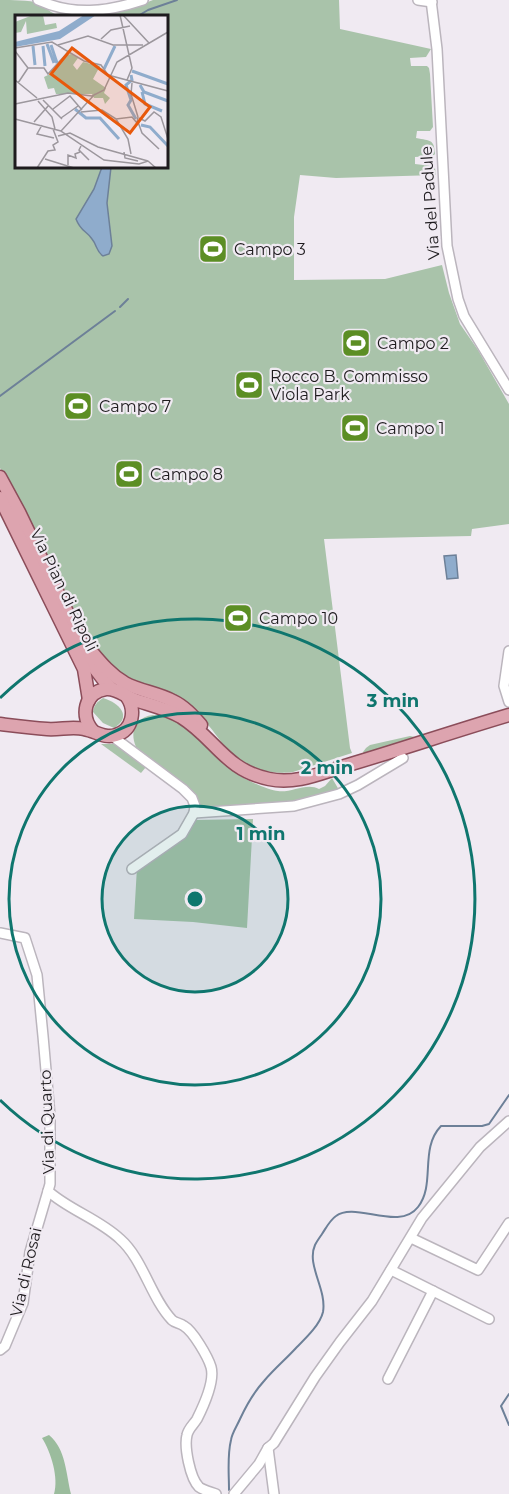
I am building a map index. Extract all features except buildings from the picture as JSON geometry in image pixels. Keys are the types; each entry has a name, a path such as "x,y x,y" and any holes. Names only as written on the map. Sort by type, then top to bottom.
{"main road":[{"name":"Via Pian di Ripoli","path":"0,477 20,512 93,666 112,689"},
{"name":"Via Pian di Ripoli","path":"0,498 84,669 89,700"},
{"name":"Via Pian di Ripoli","path":"79,635 103,666 117,678 173,700 187,710 215,746"},
{"path":"93,731 87,721 86,706 99,691 112,689 182,718 236,766 246,772 271,780 294,780 377,757 509,715"},
{"path":"127,697 132,707 129,724"},
{"path":"0,724 49,729 78,728 104,736 112,736 120,734 144,712 159,708"},
{"path":"62,728 85,713"}],"street":[{"path":"38,0 56,7 85,12 105,10 143,0"},
{"path":"418,0 431,1"},
{"name":"Via del Padule","path":"431,1 437,47 447,246 453,278 465,316 509,390"},
{"path":"509,651 504,686 509,702"},
{"path":"129,724 131,743 146,761"},
{"path":"112,736 194,801 193,814 182,834 132,869"},
{"path":"193,814 294,806 339,794 403,758"},
{"name":"Via di Quarto","path":"0,933 25,938 37,975 50,1116 50,1184 48,1191 121,1240 131,1251 164,1309 176,1323 184,1326 196,1339 212,1368 211,1384 196,1420 187,1434 190,1470 200,1487 216,1494"},
{"path":"234,1494 259,1464 315,1377 372,1301 422,1218 480,1147 509,1121"},
{"name":"Via di Rosai","path":"0,1350 5,1346 22,1304 30,1252 48,1191"},
{"path":"411,1238 478,1270 509,1223"},
{"path":"391,1270 489,1319"},
{"path":"388,1379 433,1291"},
{"path":"268,1448 274,1494"}],"green space":[{"name":"Rocco B. Commisso Viola Park","path":"0,0 39,3 55,14 140,5 153,0 339,0 340,29 431,49 426,57 410,58 411,66 429,68 433,127 430,131 417,131 416,138 433,143 435,154 415,157 415,164 432,166 435,168 436,175 336,178 300,175 294,217 294,280 385,279 442,265 460,324 509,404 509,524 472,529 471,536 324,539 352,753 293,772 270,772 253,767 234,756 208,725 193,712 114,669 94,650 86,638 0,468"},
{"path":"103,698 122,710 123,719 114,728 103,723 93,712 96,704"},
{"path":"153,715 179,723 228,767 242,777 264,787 274,791 309,787 319,789 332,778 339,790 293,803 199,811 187,787 136,747 133,736 138,722"},
{"path":"410,736 420,738 365,756 363,752 370,745"},
{"path":"101,744 115,744 146,767 141,773"},
{"path":"253,819 247,928 134,919 137,867 193,820"},
{"path":"49,1435 59,1447 62,1455 71,1494 54,1494 56,1480 53,1465 42,1438"}],"water":[{"path":"102,168 111,168 107,203 112,246 109,254 103,256 76,219 94,189"},
{"path":"456,555 458,578 447,579 444,556"}],"waterway":[{"path":"140,15 177,0"},
{"path":"120,307 128,299"},
{"path":"0,396 115,311"},
{"path":"229,1490 228,1465 232,1435 245,1409 260,1385 316,1327 323,1312 322,1295 313,1253 328,1224 344,1212 389,1217 410,1214 423,1198 431,1145 434,1135 441,1126 489,1124 509,1095"},
{"path":"509,1394 501,1406 509,1425"}],"place":[{"name":"Campo 3","path":"213,249"},
{"name":"Campo 2","path":"356,343"},
{"name":"Rocco B. Commisso Viola Park","path":"249,385"},
{"name":"Campo 7","path":"78,406"},
{"name":"Campo 1","path":"355,428"},
{"name":"Campo 8","path":"129,474"},
{"name":"Campo 10","path":"238,618"}]}
